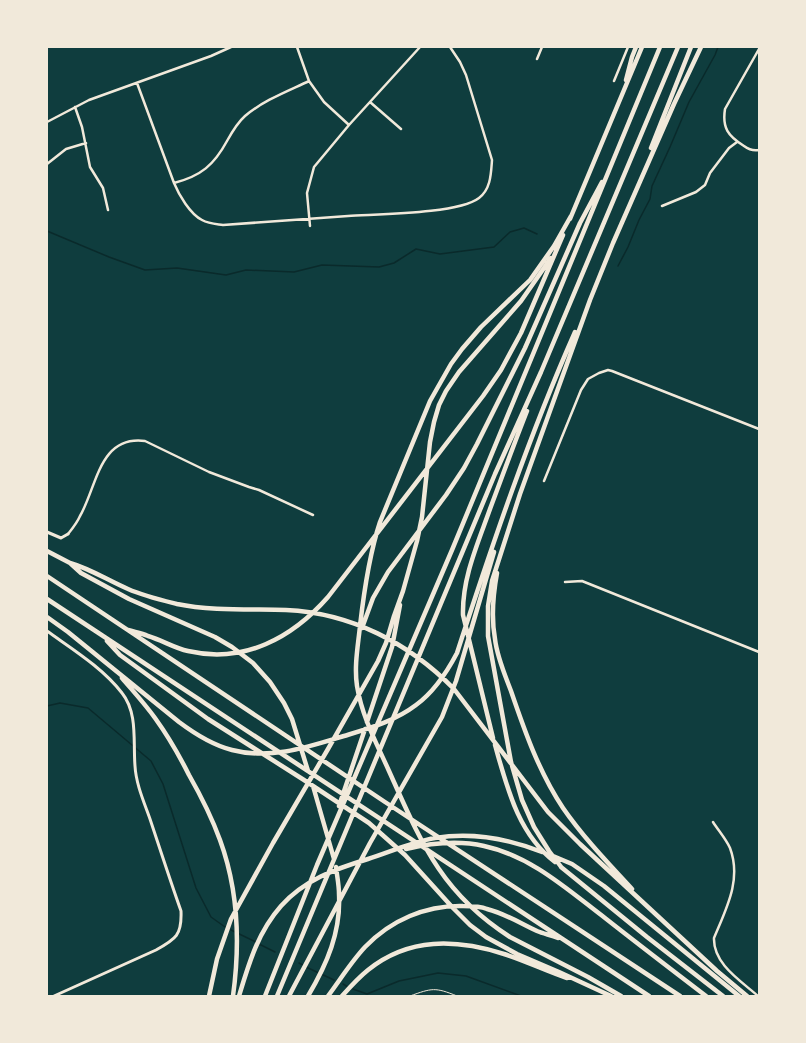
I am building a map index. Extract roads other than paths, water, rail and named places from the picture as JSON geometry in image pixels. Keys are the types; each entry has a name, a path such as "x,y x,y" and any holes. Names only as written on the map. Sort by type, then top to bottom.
{"highway":[{"path":"625,89 630,64 636,47"},
{"path":"128,630 149,636 171,646 188,651 205,653 232,653 257,647 274,640 300,625 317,609 451,438 501,370 521,333 642,47"},
{"path":"337,814 361,762 455,543 660,47"},
{"path":"277,996 351,822 495,474 541,372 678,47"},
{"path":"637,187 691,47"},
{"path":"562,868 534,827 522,800 511,762 492,658 487,620 492,581 520,494 590,300 637,187 674,104 702,47"},
{"path":"359,636 373,598 388,572 446,495 464,468 477,444 518,362 580,223 615,158"},
{"path":"571,216 554,246 530,280 481,327 452,364 430,401 378,528 364,594 356,672 361,704 370,730 421,840 442,874 464,901 510,937 588,977 621,996"},
{"path":"209,996 217,959 231,919 378,661 386,643 417,541 422,517 430,442 439,405 446,391 459,372 532,288 561,240"},
{"path":"47,617 137,686 179,722 197,735 214,744 231,750 248,753 269,754 288,752 387,722 403,714 418,704 436,685 456,653 516,480 558,371 590,300"},
{"path":"541,372 473,557 465,587 463,615 488,720 510,798 518,816 536,844 548,857 646,937 723,996"},
{"path":"289,996 370,843 442,717 456,681 501,525"},
{"path":"47,551 70,564 80,573 129,599 215,637 232,647 253,663 270,682 284,703 297,736 332,849 339,893 337,927 329,957 308,996"},
{"path":"500,555 492,610 495,640 502,667 528,740 541,770 562,808 576,826 656,914"},
{"path":"70,564 80,566 129,590 157,599 199,607 288,610 313,613 363,626 391,639 417,656 454,689 548,812 580,844 717,971 747,996"},
{"path":"47,576 385,802 680,996"},
{"path":"265,996 337,814 392,647 403,591"},
{"path":"47,599 649,996"},
{"path":"102,635 120,655 208,719 369,823 405,855 463,918 486,937 504,947 611,996"},
{"path":"117,672 155,719 178,754 200,795 218,834 229,871 236,917 237,946 233,996"},
{"path":"239,996 256,943 266,926 281,905 295,892 308,883 333,870 416,843 435,838 478,837 525,845 572,864 604,886 739,996"},
{"path":"371,858 429,845 463,843 484,846 519,858 547,874 706,996"},
{"path":"328,996 364,948 383,931 397,922 418,912 456,906 486,908 504,914 538,931 563,939"},
{"path":"342,996 368,970 392,955 420,945 447,943 475,946 505,954 582,983"}],"street":[{"path":"47,122 89,100 211,56 231,47"},
{"path":"297,47 310,80 324,102 349,125"},
{"path":"310,226 307,193 314,167 349,125 420,47"},
{"path":"137,83 180,196 201,220 223,225 419,212 455,208 478,199 484,193 491,172 492,160 466,75 460,62 450,47"},
{"path":"537,59 542,47"},
{"path":"614,81 628,47"},
{"path":"759,49 725,109 725,125 727,132 737,142 756,151 759,150"},
{"path":"174,183 197,175 214,162 237,124 245,116 272,99 310,80"},
{"path":"370,102 401,129"},
{"path":"75,107 82,127 90,167 103,188 108,210"},
{"path":"662,206 696,192 705,185 710,173 729,148 737,142"},
{"path":"47,164 66,149 86,143"},
{"path":"544,481 581,390 588,379 608,370 759,429"},
{"path":"47,532 61,538 68,534 81,516 98,472 107,457 118,446 129,441 137,440 145,441 209,472 259,490 313,514"},
{"path":"565,582 582,581 759,652"},
{"path":"47,631 105,675 122,693 131,712 134,736 135,772 180,911 181,924 178,933 171,942 54,996"},
{"path":"713,822 730,848 734,874 734,886 731,898 714,938 714,944 718,957 723,965 758,996"}],"lane":[{"path":"410,996 434,989 445,991 457,996"}],"waterway":[{"path":"618,266 650,199 652,186 689,102 718,47"},
{"path":"47,231 109,257 145,270 177,268 226,275 246,270 294,272 322,265 379,267 394,263 416,249 440,254 494,247 510,232 524,228 537,234"},
{"path":"47,706 60,703 88,708 151,761 163,784 196,888 211,917 225,927"},
{"path":"231,930 256,942"},
{"path":"259,944 275,952"},
{"path":"299,963 303,965"},
{"path":"306,967 334,980"},
{"path":"353,989 367,994 399,981 438,973 466,976 521,996"},
{"path":"343,984 348,987"}]}
